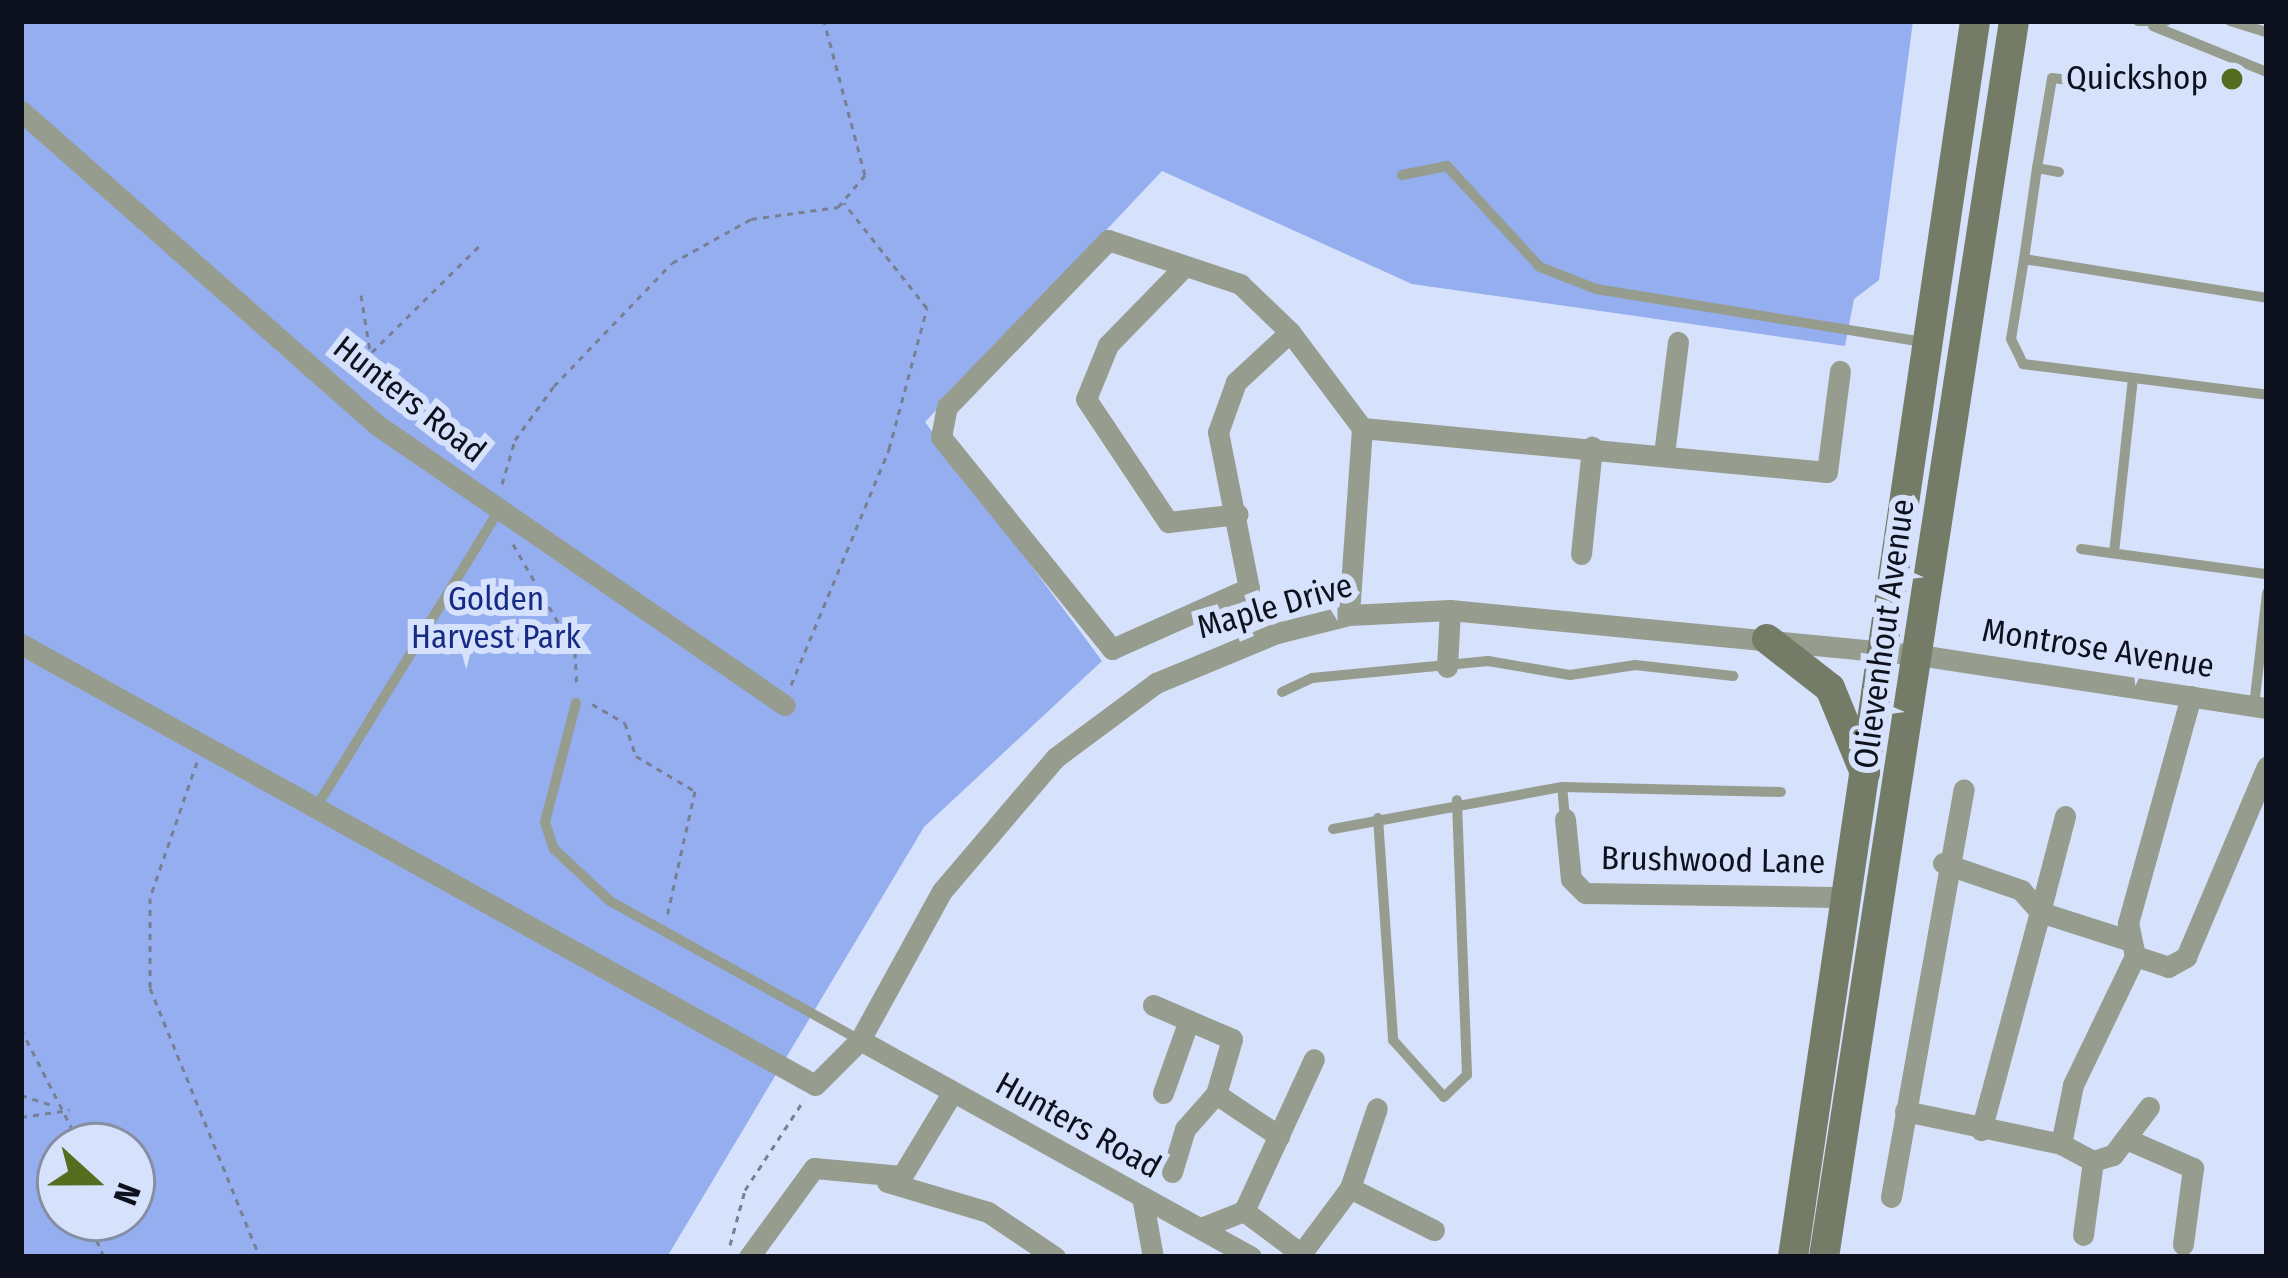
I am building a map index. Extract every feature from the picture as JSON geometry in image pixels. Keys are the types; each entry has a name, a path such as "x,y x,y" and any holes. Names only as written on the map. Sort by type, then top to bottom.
{"street":[{"name":"Olievenhout Avenue","path":"1793,1257 1887,651 1975,21"},
{"name":"Olievenhout Avenue","path":"1824,1257 2014,21"},
{"name":"Hunters Road","path":"21,111 380,427 785,705"},
{"path":"1291,332 1236,382 1220,421 1249,588 1106,647 941,437 946,407 1102,243 1240,284 1291,332 1361,428 1349,615"},
{"path":"1184,267 1108,345 1086,399 1168,522 1238,514"},
{"path":"1664,454 1678,341"},
{"path":"1361,428 1827,472 1840,371"},
{"path":"1581,554 1592,447"},
{"path":"1448,667 1450,610"},
{"name":"Maple Drive","path":"860,1040 942,891 1055,758 1191,666 1349,615 1450,610 1887,651"},
{"path":"1767,640 1830,688 1867,779"},
{"path":"21,644 815,1085 860,1040"},
{"name":"Montrose Avenue","path":"1887,651 2260,707"},
{"path":"2061,1144 2073,1085 2131,948 2191,696"},
{"path":"1943,863 2021,890 2040,912 2168,967 2186,957 2267,766"},
{"path":"1891,1197 1943,863 1964,789"},
{"path":"1981,1130 2065,816"},
{"name":"Brushwood Lane","path":"1564,819 1570,879 1585,892 1849,897"},
{"path":"1153,1005 1234,1045 1216,1094 1185,1130 1172,1172"},
{"path":"1162,1093 1189,1020"},
{"name":"Hunters Road","path":"860,1040 1143,1202 1251,1257"},
{"path":"1201,1228 1244,1211 1314,1059"},
{"path":"886,1181 910,1166 952,1093"},
{"path":"1216,1094 1279,1136"},
{"path":"2093,1161 2132,1142 2150,1107"},
{"path":"1244,1211 1269,1240 1306,1253 1350,1188 1377,1108"},
{"path":"1905,1111 2061,1144 2093,1161"},
{"path":"2132,1142 2193,1168 2182,1244"},
{"path":"2083,1235 2093,1161"},
{"path":"749,1257 814,1168 886,1181 988,1212 1055,1257"},
{"path":"1350,1188 1434,1229"},
{"path":"1143,1202 1153,1257"}],"lane":[{"path":"2138,21 2160,23 2267,72"},
{"path":"2230,21 2267,32"},
{"path":"2116,86 2052,78 2012,355 2133,378 2267,395"},
{"path":"1402,175 1447,166 1540,267 1596,289 1931,343"},
{"path":"2037,168 2060,172"},
{"path":"2024,259 2267,298"},
{"path":"2114,553 2133,378"},
{"path":"317,806 499,510"},
{"path":"2080,549 2267,574"},
{"path":"2260,707 2267,593"},
{"path":"1282,692 1312,678 1505,661 1570,675 1634,664 1732,676"},
{"path":"576,703 545,822 554,849 610,901 665,922 860,1040"},
{"path":"1562,787 1564,819"},
{"path":"1333,829 1457,800 1562,787 1780,792"},
{"path":"1378,818 1394,1040 1444,1097 1467,1075 1457,800"}],"path":[{"path":"576,703 575,652 499,510 515,440 614,315 672,263 751,219 813,216 843,201 865,175 824,21"},
{"path":"785,705 890,449 927,308 843,201"},
{"path":"372,352 480,244"},
{"path":"361,295 380,427"},
{"path":"608,705 636,756 681,778 699,805 665,922"},
{"path":"203,744 150,898 150,988 258,1253"},
{"path":"21,1029 74,1122"},
{"path":"725,1257 746,1190 815,1085"},
{"path":"21,1095 71,1110"},
{"path":"21,1117 52,1106"}],"green space":[{"name":"Golden Harvest Park","path":"21,21 1913,21 1879,280 1854,299 1845,346 1412,284 1162,171 925,422 1102,661 924,827 667,1257 21,1257"}],"place":[{"name":"Quickshop","path":"2232,79"}]}
